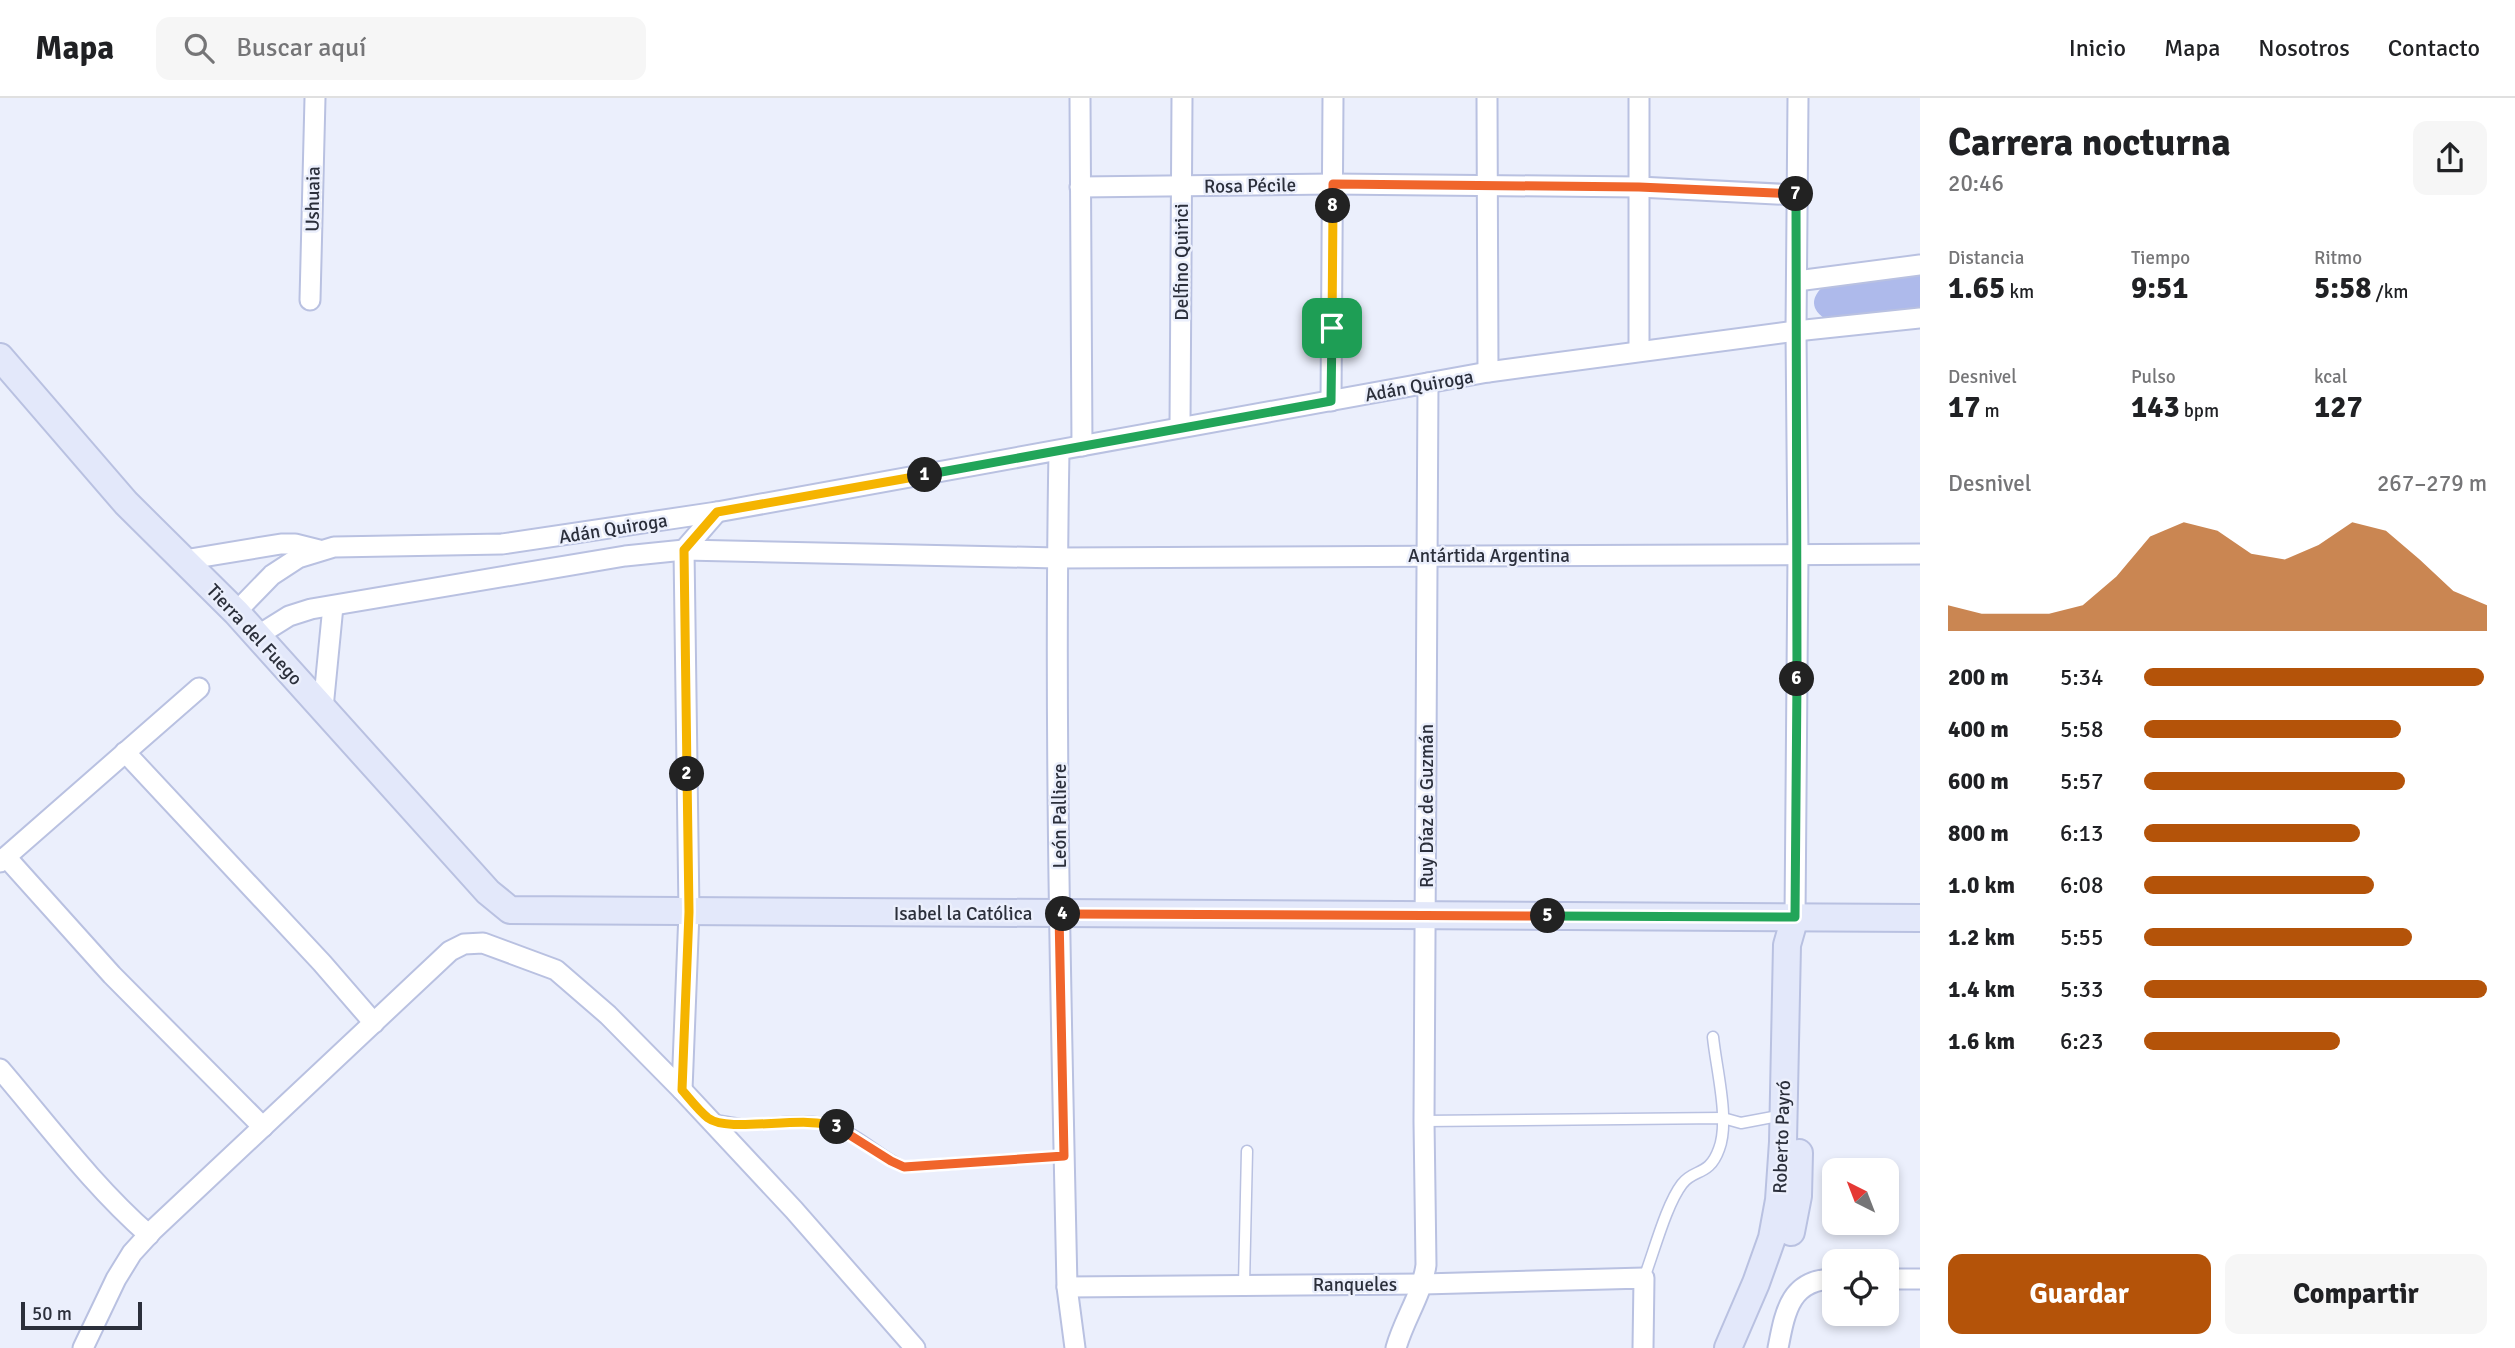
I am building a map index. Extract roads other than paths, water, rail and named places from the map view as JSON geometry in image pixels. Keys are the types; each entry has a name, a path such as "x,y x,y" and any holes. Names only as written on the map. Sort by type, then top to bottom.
{"main road":[{"name":"Tierra del Fuego","path":"0,357 99,473 236,612 488,892 510,910"},
{"name":"Isabel la Católica","path":"510,910 1920,918"},
{"name":"Roberto Payró","path":"1728,1348 1772,1238 1779,1200 1787,945 1795,917"},
{"name":"Roberto Payró","path":"1747,1348 1789,1242 1798,1196 1802,945 1795,917"}],"street":[{"name":"Ushuaia","path":"310,300 315,98"},
{"path":"1080,98 1082,446"},
{"name":"Delfino Quirici","path":"1180,426 1182,98"},
{"path":"1331,401 1332,98"},
{"path":"1487,98 1488,372"},
{"path":"1639,98 1639,351"},
{"name":"Roberto Payró","path":"1795,917 1798,98"},
{"name":"Rosa Pécile","path":"1080,187 1333,184 1639,187 1797,194"},
{"path":"1797,281 1920,265"},
{"name":"Adán Quiroga","path":"236,612 272,575 298,558 334,547 502,544 554,537 717,512 1488,372 1796,331 1920,318"},
{"name":"Ruy Díaz de Guzmán","path":"1396,1348 1401,1328 1423,1284 1426,1265 1424,1121 1428,383"},
{"name":"León Palliere","path":"1059,451 1059,914 1067,1287 1075,1348"},
{"path":"682,1090 689,912 684,550 717,512"},
{"path":"554,537 567,566"},
{"path":"184,560 281,544 295,544 318,550"},
{"name":"Adán Quiroga","path":"257,636 289,616 333,606 567,566 684,550 1057,558"},
{"name":"Antártida Argentina","path":"1057,558 1920,554"},
{"path":"323,708 333,606"},
{"path":"199,688 3,859 111,975 263,1127"},
{"path":"125,752 323,963 374,1023"},
{"path":"83,1348 116,1279 132,1253 149,1235 450,951 464,944 483,943 556,970 608,1015 794,1210 915,1348"},
{"path":"0,1069 102,1189 149,1235"},
{"path":"1643,1348 1644,1278"},
{"name":"Ranqueles","path":"1067,1287 1423,1284 1644,1278"},
{"path":"1899,1279 1920,1279"},
{"path":"1778,1348 1792,1297 1805,1285 1822,1281"}],"lane":[{"path":"1644,1278 1675,1195 1684,1181 1708,1169 1720,1147 1723,1118 1713,1037"},
{"path":"1424,1121 1723,1118 1741,1123 1783,1115"},
{"path":"710,1120 741,1124 810,1122 831,1125 845,1130 904,1167 1064,1156"},
{"path":"1244,1285 1247,1151"}]}
